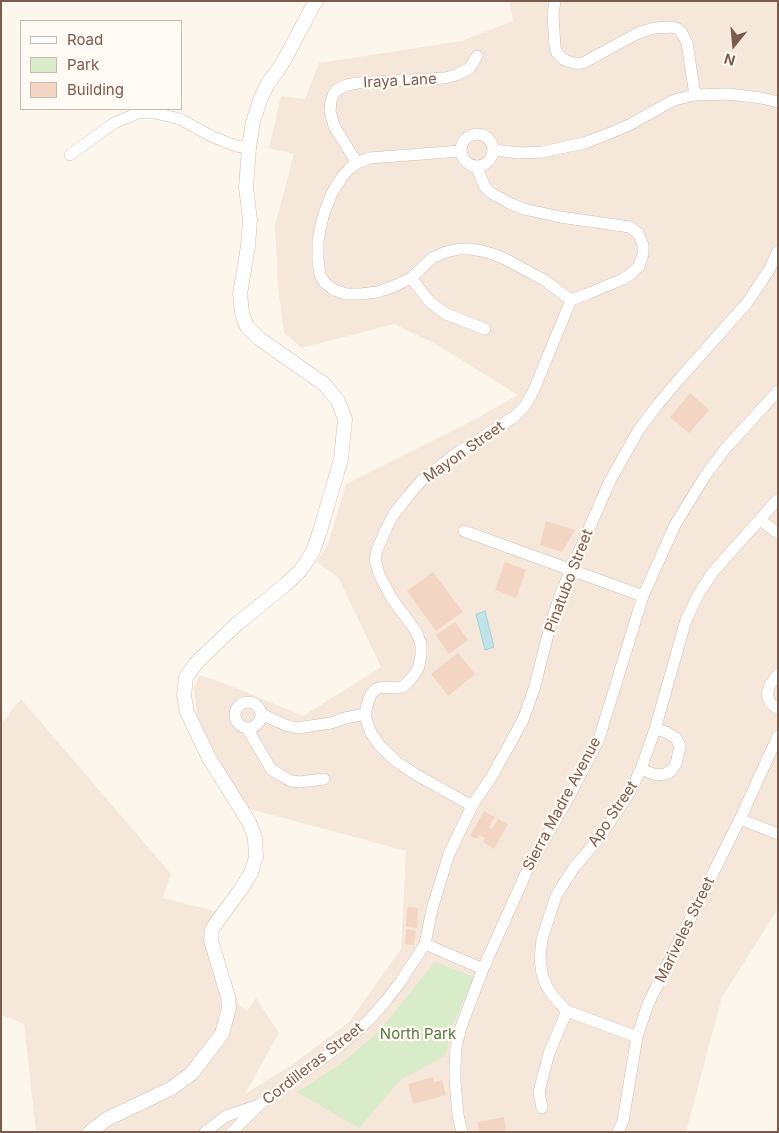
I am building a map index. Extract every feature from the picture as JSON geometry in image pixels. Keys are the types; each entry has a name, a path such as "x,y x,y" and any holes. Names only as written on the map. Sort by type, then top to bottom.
{"street":[{"path":"90,1132 107,1119 172,1088 192,1073 222,1034 229,1008 228,997 211,940 212,929 252,872 256,856 255,838 249,822 209,758 187,712 184,696 186,676 197,662 237,624 301,570 313,551 318,538 341,459 345,419 338,401 324,384 261,340 247,327 242,313 240,294 250,220 246,187 253,122 268,83 278,70 317,1"},
{"path":"555,1 553,14 555,48 563,59 578,64 638,33 654,28 672,27 678,29 687,43 695,95"},
{"name":"Iraya Lane","path":"357,163 334,126 330,106 334,92 346,85 357,83 445,78 470,68 477,56"},
{"path":"493,150 520,153 542,152 584,143 629,125 674,100 695,95 729,94 778,102"},
{"path":"70,155 114,123 138,113 155,113 180,119 213,137 236,146 249,148"},
{"path":"476,134 490,140 493,150 490,160 476,166 464,160 461,146 466,137 476,134"},
{"path":"461,151 370,158 357,163 349,169 332,193 324,213 318,242 318,261 320,275 325,283 334,290 346,294 377,292 411,278 432,258 446,252 459,249 477,250 496,255 527,270 571,300 623,279 639,266 643,254 643,245 638,233 630,227 560,217 511,204 491,193 485,187 476,166"},
{"name":"Pinatubo Street","path":"425,944 432,909 449,854 472,806 492,776 523,720 534,689 561,593 609,483 638,431 681,377 747,303 769,270 778,251"},
{"path":"411,278 430,302 446,314 485,329"},
{"name":"Mayon Street","path":"365,714 371,694 376,689 383,687 396,688 406,684 419,666 422,655 421,644 416,631 392,599 379,574 375,560 386,529 394,514 421,481 454,455 514,417 525,406 534,392 571,300"},
{"name":"Sierra Madre Avenue","path":"462,1132 458,1115 455,1067 456,1046 483,968 526,873 570,795 598,738 643,596 675,526 705,476 726,448 778,391"},
{"name":"Apo Street","path":"637,1037 567,1011 553,996 542,974 540,959 542,939 556,896 573,869 600,837 630,792 641,769 655,728 686,620 698,595 713,572 778,499"},
{"path":"760,520 778,533"},
{"path":"464,530 643,596"},
{"path":"778,674 770,685 767,694 770,703 778,709"},
{"path":"247,728 256,726 261,719 261,714 258,706 254,703 245,702 240,704 235,711 236,720 238,724 247,728 271,769 291,781 300,782 324,779"},
{"path":"261,714 297,728 331,723 365,714 372,733 380,746 397,762 472,806"},
{"path":"641,769 656,775 665,774 676,764 680,746 676,738 655,728"},
{"name":"Mariveles Street","path":"618,1132 623,1120 637,1037 648,1004 740,819 778,736"},
{"path":"740,819 778,834"},
{"path":"425,944 483,968"},
{"name":"Cordilleras Street","path":"232,1132 259,1105 340,1046 369,1020 401,981 425,944"},
{"path":"542,1108 539,1092 549,1053 567,1011"},
{"path":"205,1132 226,1116 259,1105"}],"shaded area":[{"path":"509,1 778,1 778,909 722,997 686,1132 36,1132 24,1024 1,1015 1,724 21,699 171,874 163,898 226,914 214,932 239,1005 247,1011 256,998 279,1033 245,1094 293,1064 349,1022 401,949 406,851 250,809 223,769 197,716 194,688 200,675 303,716 381,667 338,577 316,562 328,544 346,484 466,424 518,395 437,345 394,324 302,348 284,333 278,287 275,225 294,154 269,148 281,96 305,99 319,63 461,41 513,21"}],"green space":[{"name":"North Park","path":"435,962 474,977 451,1029 446,1055 400,1080 359,1128 297,1092 342,1063 380,1030"}],"water":[{"path":"485,611 494,647 485,650 476,614"}],"building":[{"path":"690,393 709,410 689,433 670,417"},
{"path":"546,521 575,530 562,552 540,545"},
{"path":"505,562 526,570 516,598 495,590"},
{"path":"433,572 463,612 436,631 407,591"},
{"path":"455,622 468,640 449,654 436,635"},
{"path":"458,653 475,674 448,696 431,674"},
{"path":"484,811 495,817 489,827 492,829 498,819 508,824 494,849 483,842 485,838 479,835 477,839 470,836"},
{"path":"407,907 418,908 417,928 406,927"},
{"path":"406,929 416,931 414,945 405,944"},
{"path":"433,1077 434,1082 442,1080 446,1095 413,1104 408,1084"},
{"path":"504,1117 506,1132 479,1132 478,1122"}]}
